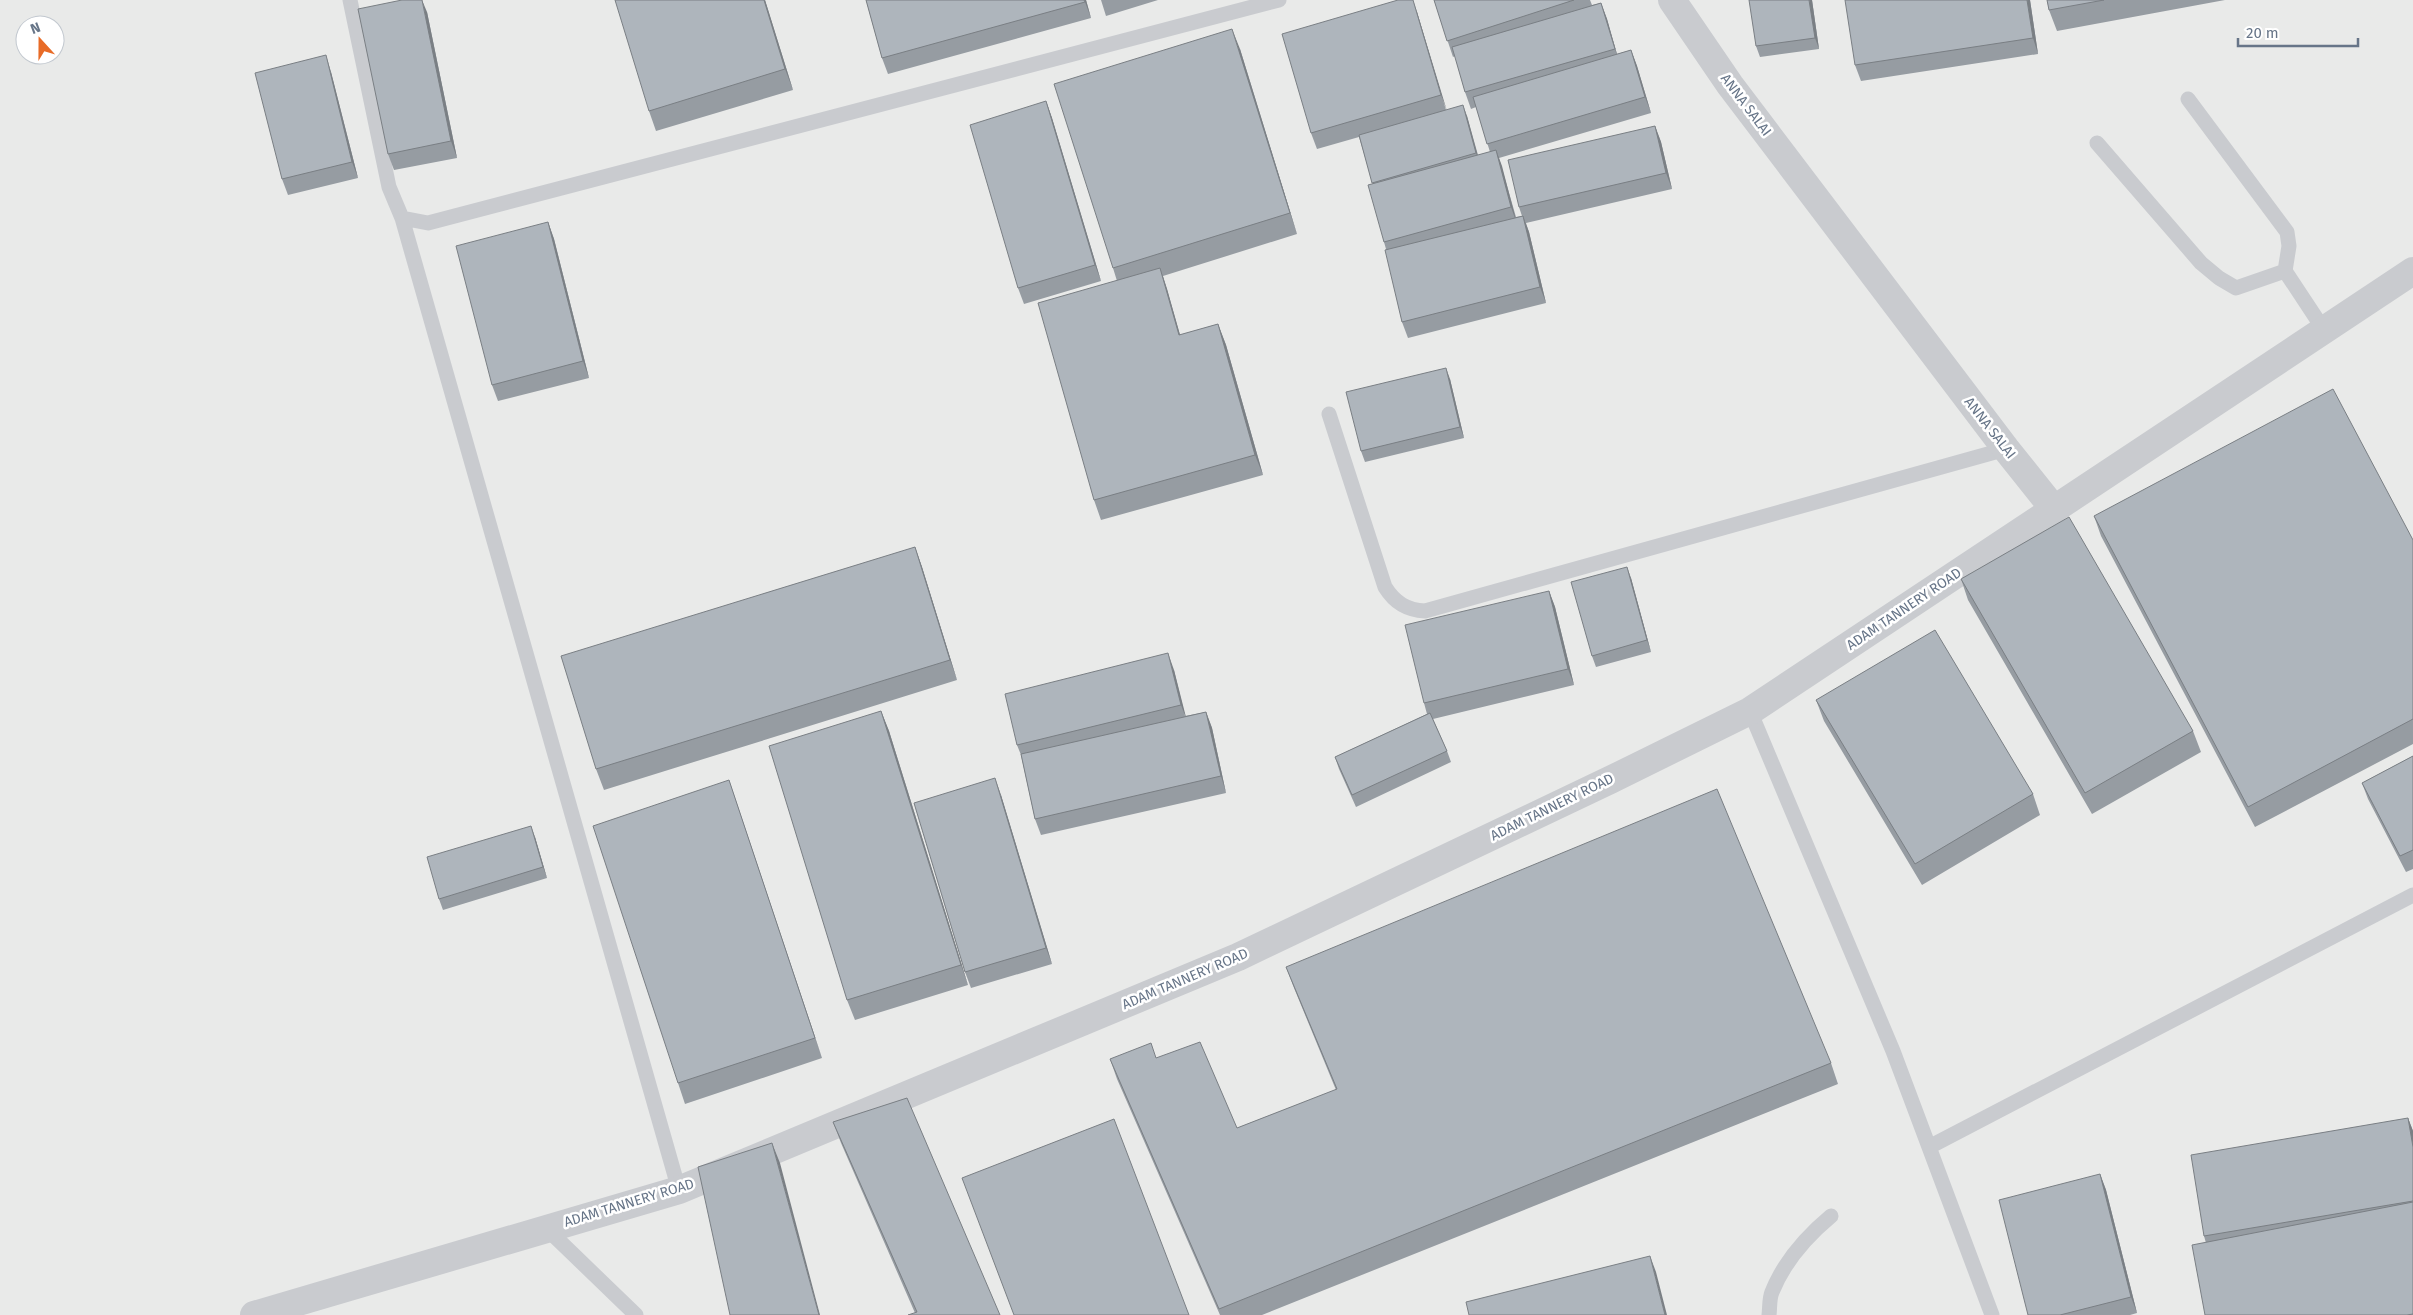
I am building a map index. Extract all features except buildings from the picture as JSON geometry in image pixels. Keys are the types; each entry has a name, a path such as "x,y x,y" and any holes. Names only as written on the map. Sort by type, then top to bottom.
{"street":[{"name":"ANNA SALAI","path":"1672,0 1730,85 2006,449 2054,509"},
{"path":"2054,509 2413,271"},
{"name":"ADAM TANNERY ROAD","path":"254,1315 679,1190 1238,957 1750,711 2054,509"}],"lane":[{"path":"350,0 389,186 402,218 679,1190"},
{"path":"402,218 428,223 1279,0"},
{"path":"2188,99 2287,232 2289,246 2285,271 2324,330"},
{"path":"2097,143 2201,263 2219,278 2236,288 2285,271"},
{"path":"1329,414 1385,587 1393,598 1402,605 1413,610 1425,611 2006,449"},
{"path":"1750,711 1894,1052 1992,1315"},
{"path":"1929,1147 2413,895"},
{"path":"1769,1315 1771,1293 1786,1265 1816,1228 1831,1216"},
{"path":"546,1228 636,1315"}],"shaded area":[{"path":"0,0 2413,0 2413,1315 0,1315"}]}
